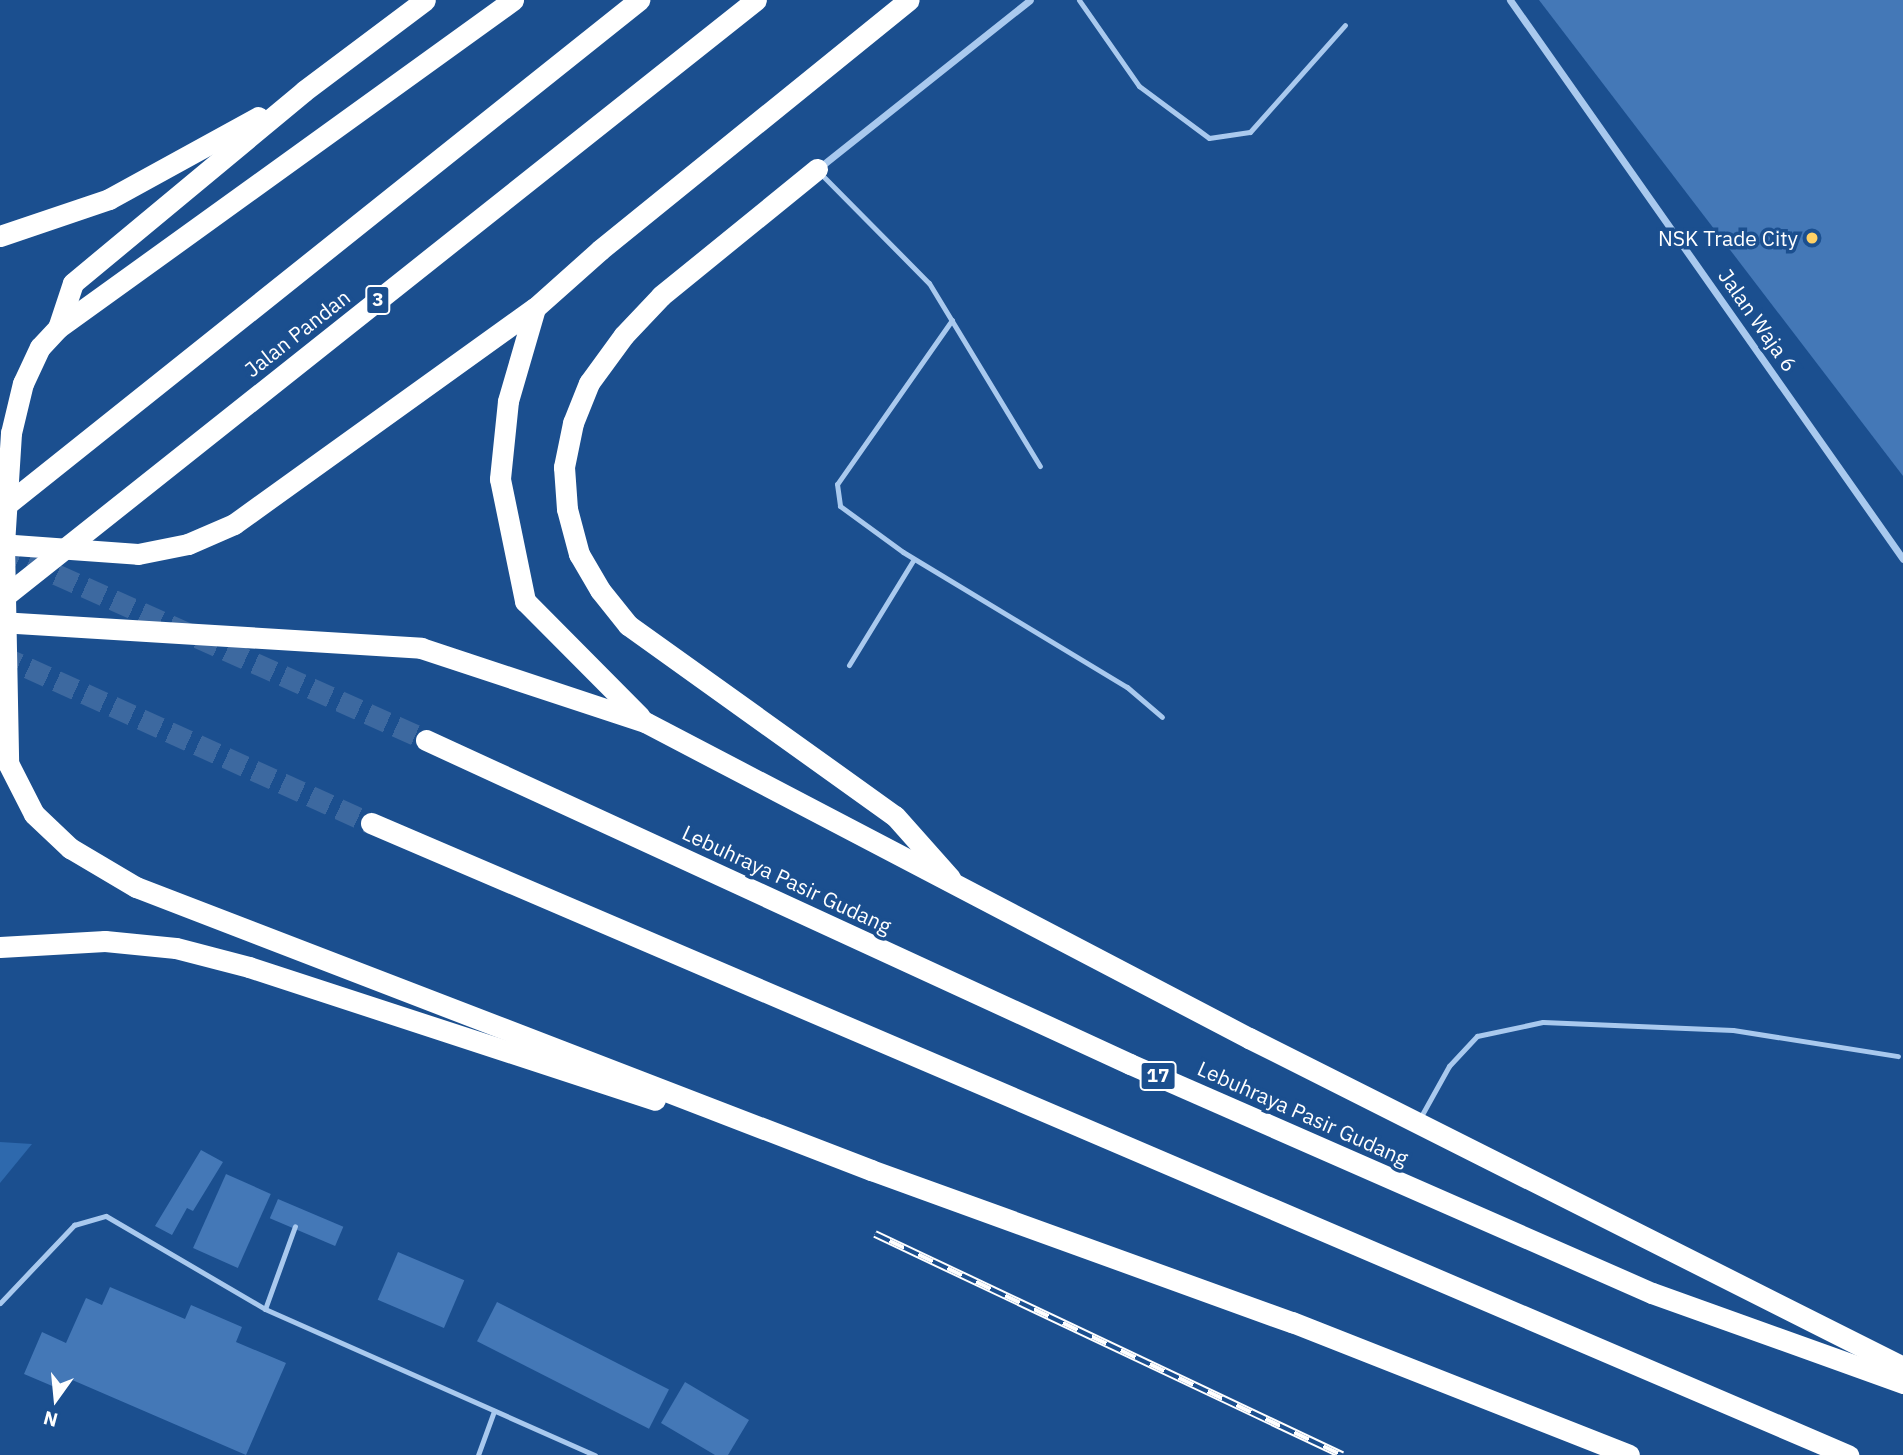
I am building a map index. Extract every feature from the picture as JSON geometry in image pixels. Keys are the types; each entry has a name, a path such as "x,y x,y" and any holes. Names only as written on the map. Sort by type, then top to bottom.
{"highway":[{"path":"58,328 73,282 304,92 425,0"},
{"path":"513,0 58,328 40,347 23,383 11,432 2,545 8,763 34,814 70,848 136,887 871,1170 1292,1322 1629,1455"},
{"path":"0,510 639,0"},
{"name":"Jalan Pandan","path":"0,600 756,0"},
{"path":"2,545 138,554 188,544 224,528 535,308 600,250 908,0"},
{"path":"0,236 109,199 304,92"},
{"path":"817,169 661,296 617,344 589,383 573,423 564,467 567,509 579,554 600,590 628,625 895,816 961,890"},
{"path":"535,308 508,401 500,479 525,601 645,722"},
{"path":"3,622 421,648 645,722 961,890 1903,1367"},
{"name":"Lebuhraya Pasir Gudang","path":"426,740 1130,1063 1652,1293 1903,1383"},
{"path":"371,823 1847,1455"},
{"path":"0,947 105,941 176,948 249,967 871,1170"}],"street":[{"path":"817,169 1030,0"},
{"name":"Jalan Waja 6","path":"1510,0 1903,559"}],"lane":[{"path":"1079,0 1139,86 1209,138 1250,132 1345,25"},
{"path":"817,169 929,284 1040,466"},
{"path":"952,320 837,484 839,506 914,559 1127,687 1162,717"},
{"path":"849,665 914,559"},
{"path":"1418,1122 1449,1066 1477,1036 1543,1022 1733,1030 1898,1056"},
{"path":"0,1303 74,1225 106,1216 265,1309 595,1455"},
{"path":"265,1309 295,1226"},
{"path":"478,1455 494,1410"}],"shaded area":[{"path":"0,1142 32,1144 0,1183"}],"building":[{"name":"NSK Trade City","path":"1539,0 1903,0 1903,476"},
{"path":"201,1150 223,1162 193,1211 187,1208 172,1235 155,1226"},
{"path":"226,1174 271,1194 238,1268 193,1248"},
{"path":"278,1199 343,1227 335,1246 270,1218"},
{"path":"398,1252 464,1280 444,1328 378,1300"},
{"path":"110,1287 185,1319 191,1305 242,1327 236,1342 286,1363 246,1455 70,1379 64,1391 24,1374 42,1332 66,1343 86,1298 102,1305"},
{"path":"497,1302 669,1390 649,1429 477,1341"},
{"path":"685,1382 749,1420 728,1455 715,1455 661,1423"}],"tunnel":[{"path":"0,549 426,740"},
{"path":"0,655 371,823"}],"railway":[{"path":"875,1234 1342,1455"}],"place":[{"name":"NSK Trade City","path":"1812,238"}]}
